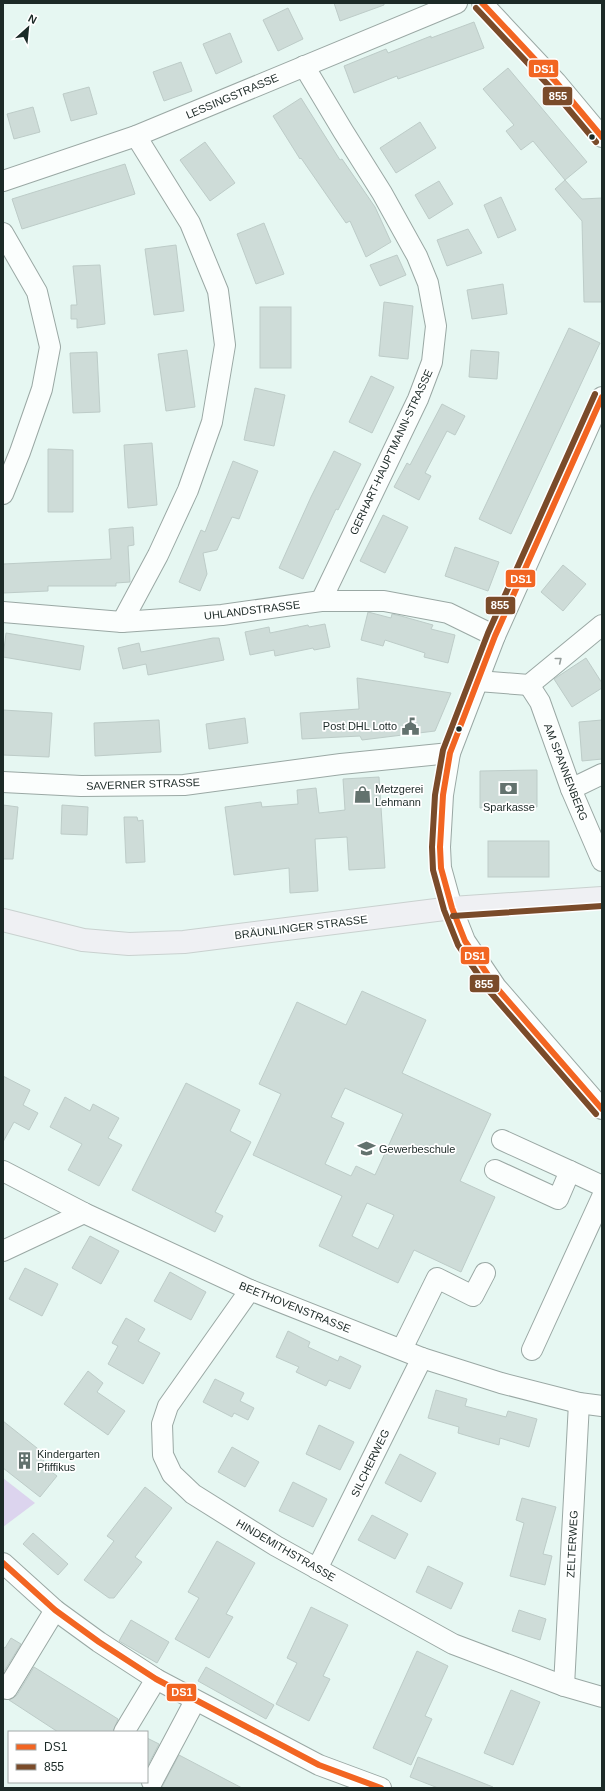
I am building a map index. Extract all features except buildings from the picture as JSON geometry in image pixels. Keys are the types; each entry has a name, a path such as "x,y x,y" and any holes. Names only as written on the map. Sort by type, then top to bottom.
{"main road":[{"name":"BRÄUNLINGER STRASSE","path":"3,920 83,940 129,944 184,942 452,908 602,898"}],"street":[{"name":"LESSINGSTRASSE","path":"3,182 136,136 457,3"},
{"path":"482,3 556,82 602,137"},
{"name":"GERHART-HAUPTMANN-STRASSE","path":"304,66 382,192 418,256 428,283 436,326 432,362 418,399 321,601"},
{"path":"122,622 158,555 188,490 212,422 225,345 218,291 190,223 136,136"},
{"path":"3,233 37,292 50,347 42,389 20,452 3,494"},
{"path":"602,397 495,636 450,753 443,795 440,847 441,868 452,908 465,941 496,987 602,1109"},
{"name":"UHLANDSTRASSE","path":"3,612 122,622 222,616 321,601 384,601 448,613 495,636"},
{"path":"478,681 529,684 602,625"},
{"name":"AM SPANNENBERG","path":"529,684 540,702 571,789 602,861"},
{"name":"SAVERNER STRASSE","path":"3,782 81,786 184,785 341,764 450,753"},
{"path":"571,789 602,774"},
{"path":"502,1140 602,1186"},
{"path":"495,1170 558,1199 570,1171"},
{"name":"BEETHOVENSTRASSE","path":"3,1171 84,1213 250,1290 422,1358 501,1383 579,1403 602,1406"},
{"path":"532,1350 602,1197"},
{"path":"3,1251 84,1213"},
{"path":"402,1349 437,1278 473,1296 485,1273"},
{"name":"HINDEMITHSTRASSE","path":"250,1290 168,1406 162,1424 163,1455 172,1474 193,1494 276,1546 453,1644 564,1686 602,1697"},
{"name":"SILCHERWEG","path":"317,1569 422,1358"},
{"name":"ZELTERWEG","path":"564,1686 579,1403"},
{"path":"3,1563 55,1610 99,1642 156,1679 195,1701 319,1765 381,1788"},
{"path":"7,1689 55,1610"},
{"path":"125,1731 156,1679"},
{"path":"152,1782 195,1701"}],"shaded area":[{"path":"3,1478 35,1503 3,1527"}],"transit line":[{"name":"DS1","path":"482,3 556,82 602,137"},
{"name":"855","path":"476,8 550,87 596,142"},
{"name":"855","path":"595,394 488,633 443,750 435,795 432,847 433,870 444,910 458,945 490,992 596,1114"},
{"name":"DS1","path":"602,397 495,636 450,753 443,795 440,847 441,868 452,908 465,941 496,987 602,1109"},
{"name":"855","path":"453,916 602,906"},
{"name":"DS1","path":"3,1563 55,1610 99,1642 156,1679 319,1765 381,1788"}],"place":[{"name":"Post DHL Lotto","path":"410,726"},
{"name":"Sparkasse","path":"509,789"},
{"name":"Metzgerei Lehmann","path":"362,795"},
{"name":"Gewerbeschule","path":"366,1149"},
{"name":"Kindergarten Pfiffikus","path":"24,1460"}]}
